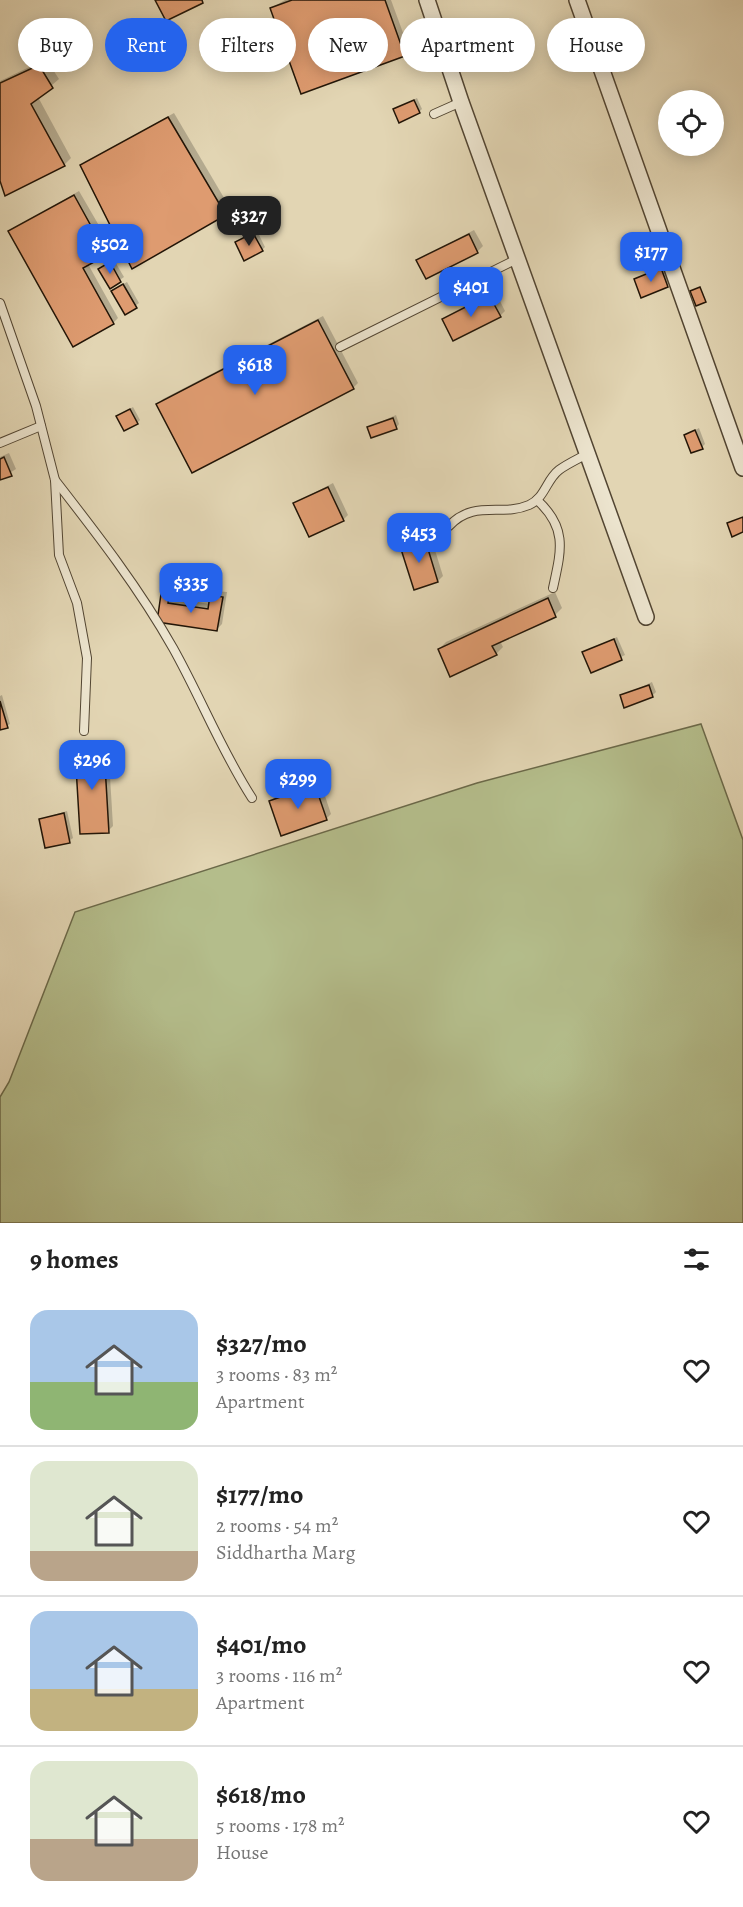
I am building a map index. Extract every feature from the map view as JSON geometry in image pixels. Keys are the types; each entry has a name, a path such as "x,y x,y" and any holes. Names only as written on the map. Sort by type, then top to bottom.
{"street":[{"path":"427,0 461,102 646,616"},
{"path":"578,0 743,468"}],"lane":[{"path":"434,114 461,102"},
{"path":"340,347 517,259"},
{"path":"0,303 41,426 55,480 58,555 77,603 87,658 84,731"},
{"path":"0,443 41,426"},
{"path":"449,526 459,515 480,510 527,506 537,500 557,471 587,454"},
{"path":"55,480 129,578 173,649 227,759 252,798"},
{"path":"537,500 549,513 561,538 553,588"}],"green space":[{"path":"701,724 743,840 743,1223 0,1223 0,1097 9,1082 75,912 477,783"}],"building":[{"path":"155,0 202,0 203,3 172,18 164,18"},
{"path":"292,0 385,0 400,42 400,58 388,62 388,18 308,18 308,72 361,72 301,94 293,72 296,72 296,18 274,18 270,8"},
{"path":"24,72 43,72 53,88 31,104 65,166 5,196 0,181 0,83"},
{"path":"414,100 420,113 399,123 393,109"},
{"path":"168,117 226,215 132,269 80,165"},
{"path":"74,195 107,255 83,268 114,324 73,347 8,231"},
{"path":"253,233 263,251 244,261 235,242"},
{"path":"469,234 478,253 426,279 416,260"},
{"path":"110,262 121,282 110,289 98,269"},
{"path":"661,268 668,287 641,298 634,279"},
{"path":"123,284 137,308 125,315 111,291"},
{"path":"700,287 706,302 696,306 690,291"},
{"path":"489,295 501,317 453,341 442,319"},
{"path":"318,320 354,389 192,473 156,404"},
{"path":"130,409 138,424 124,431 116,416"},
{"path":"393,418 397,429 371,438 367,427"},
{"path":"695,430 703,449 691,453 684,435"},
{"path":"4,457 12,476 0,480 0,459"},
{"path":"328,487 344,521 309,537 293,503"},
{"path":"743,517 743,532 732,537 727,523"},
{"path":"425,539 438,582 414,590 400,546"},
{"path":"161,594 169,596 168,603 208,609 210,595 223,597 217,631 157,622"},
{"path":"548,598 556,617 492,646 497,655 450,677 438,649"},
{"path":"614,639 622,660 591,673 582,652"},
{"path":"649,685 653,697 624,708 620,695"},
{"path":"0,701 8,728 0,730"},
{"path":"104,748 109,833 80,834 75,750"},
{"path":"315,785 327,820 281,836 269,801"},
{"path":"64,813 70,843 45,848 39,819"}]}
